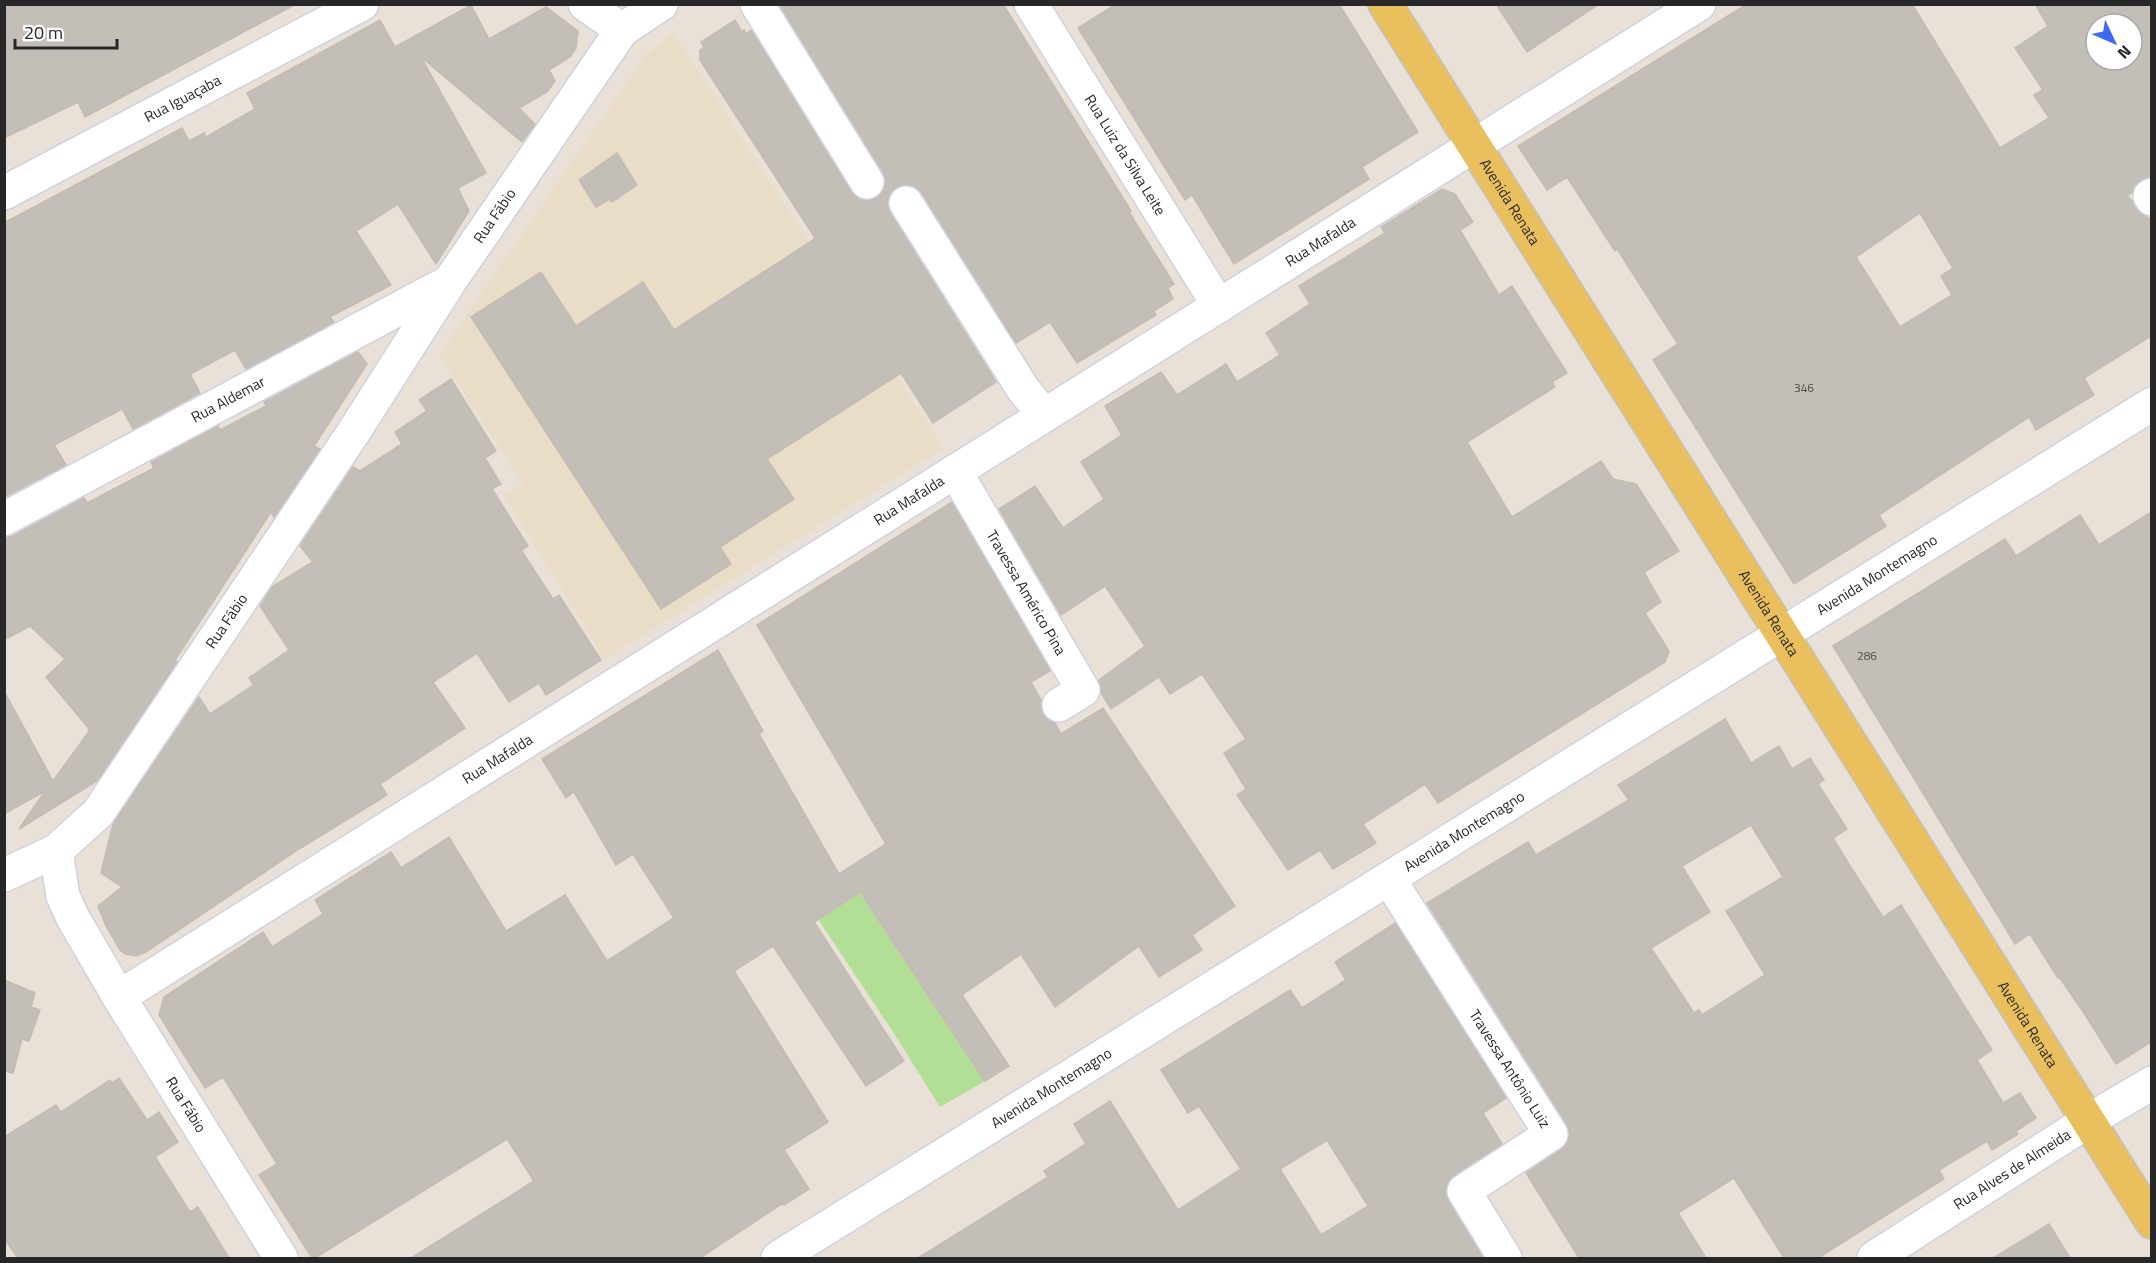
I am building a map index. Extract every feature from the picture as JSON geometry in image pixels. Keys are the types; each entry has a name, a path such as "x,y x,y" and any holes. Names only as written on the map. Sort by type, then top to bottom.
{"main road":[{"name":"Avenida Renata","path":"1385,4 2151,1222"}],"street":[{"name":"Rua Iguaçaba","path":"4,193 362,4"},
{"path":"585,4 622,30"},
{"name":"Rua Fábio","path":"281,1258 119,997 73,918 63,896 56,851 98,813 353,433 450,281 622,30 661,4"},
{"path":"757,4 867,182"},
{"name":"Rua Luiz da Silva Leite","path":"1031,4 1219,306"},
{"name":"Rua Mafalda","path":"119,997 1700,4"},
{"path":"906,203 1023,389 1044,415"},
{"name":"Rua Aldemar","path":"4,519 450,281"},
{"name":"Avenida Montemagno","path":"778,1258 2151,404"},
{"name":"Travessa Américo Pina","path":"955,471 1083,690 1059,705"},
{"path":"4,875 56,851"},
{"name":"Travessa Antônio Luiz","path":"1389,879 1551,1134 1464,1191 1505,1258"},
{"name":"Rua Alves de Almeida","path":"1874,1258 2151,1083"}],"shaded area":[{"path":"673,32 943,448 605,659 504,496 523,484 439,355 645,56"}],"green space":[{"path":"859,892 985,1081 940,1107 818,919"}],"building":[{"path":"4,4 296,4 85,117 78,102 4,138"},
{"path":"785,4 1003,4 1174,284 1168,288 1173,299 1154,311 1156,315 1077,363 1050,322 1016,343 922,193 914,186 906,184 897,187 889,195 887,204 890,213 996,382 933,423 901,373 767,459 794,499 720,547 731,564 661,609 471,317 541,272 576,326 643,282 674,330 815,238 700,60 700,50 704,47 701,42 735,20 742,32 744,30 746,34 751,30 851,192 859,199 867,201 877,198 884,190 886,182 883,172 781,7"},
{"path":"1116,4 1339,4 1418,132 1362,167 1369,179 1234,264 1192,195 1185,200 1078,28"},
{"path":"1496,4 1599,4 1527,52"},
{"path":"1747,4 1912,4 2000,148 2049,118 2034,95 2043,90 2015,48 2048,26 2035,4 2151,4 2151,177 2141,180 2127,196 2137,210 2151,220 2151,336 2084,378 2094,395 2036,430 2029,417 1879,515 1886,526 1794,584 1653,360 1678,344 1567,177 1547,190 1518,146","holes":["1920,213 1953,268 1941,276 1952,295 1900,327 1856,257"]},
{"path":"471,5 489,39 546,7 578,31 576,48 570,57 549,70 555,81 547,92 519,108 535,124 522,142 421,57 486,173 458,188 469,211 436,264 398,204 356,231 391,285 330,317 334,322 246,369 235,350 190,374 200,393 133,429 122,409 54,445 66,465 4,497 4,223 182,128 189,141 204,133 206,137 255,109 247,93 380,20 395,47"},
{"path":"617,153 637,185 612,202 610,199 596,207 579,180"},
{"path":"1442,189 1455,194 1473,222 1460,230 1499,295 1512,286 1567,373 1552,382 1555,387 1467,442 1512,517 1601,461 1613,479 1636,484 1679,551 1644,572 1661,602 1645,613 1669,651 1665,662 1438,803 1425,784 1363,824 1376,843 1333,869 1320,850 1288,870 1237,795 1246,789 1224,753 1246,739 1202,674 1170,694 1159,677 1111,709 1101,693 1099,680 1145,646 1105,586 1061,615 999,509 1035,486 1063,528 1104,499 1081,462 1122,435 1105,406 1161,372 1177,395 1226,364 1237,382 1280,355 1266,333 1310,304 1299,286 1385,233 1381,227"},
{"path":"358,352 367,364 314,446 320,449 274,517 271,512 175,660 177,662 97,781 19,829 45,791 4,814 4,691 53,781 90,730 46,677 65,659 30,626 4,640 4,538 13,536 84,498 87,503 154,468 151,462 218,426 220,430 266,406 264,402"},
{"path":"451,379 496,451 485,458 501,484 492,489 528,546 521,550 553,599 559,595 601,660 546,695 539,683 509,702 477,653 433,682 465,728 380,784 387,795 299,849 146,952 136,956 125,954 120,950 106,926 98,906 122,887 101,873 113,824 199,697 210,714 254,685 249,678 289,650 260,606 273,586 313,562 300,546 353,467 360,471 402,444 395,432 427,411 419,400"},
{"path":"952,502 1050,671 1031,682 1041,700 1043,715 1055,723 1061,734 1103,708 1235,906 1192,935 1202,950 1159,977 1139,946 1055,1007 1021,954 962,995 1009,1066 985,1081 860,892 814,922 904,1061 866,1086 773,946 734,971 828,1122 784,1150 809,1189 784,1205 783,1203 700,1258 411,1258 534,1181 507,1139 312,1258 259,1175 277,1164 223,1077 205,1088 159,1015 164,997 263,932 272,947 323,914 315,900 391,852 401,868 449,837 506,931 565,895 607,961 674,918 633,854 616,865 574,792 566,798 542,759 718,650 763,731 759,734 839,874 886,844 757,625"},
{"path":"2151,512 2151,1042 2116,1064 2030,934 2015,944 1833,646 2005,539 2016,556 2080,515 2099,545"},
{"path":"1725,719 1751,763 1779,746 1792,769 1810,758 1824,780 1818,784 1847,829 1833,838 1850,866 1883,917 1901,905 1992,1050 1977,1060 2003,1103 2020,1093 2036,1118 2016,1131 2018,1134 1992,1150 1987,1141 1939,1170 1944,1179 1818,1258 1784,1258 1734,1178 1678,1213 1706,1258 1579,1258 1526,1173 1561,1150 1567,1143 1570,1134 1567,1124 1427,903 1528,842 1536,855 1629,800 1618,785","holes":["1751,825 1783,877 1726,911 1765,975 1702,1015 1699,1010 1694,1013 1651,948 1710,912 1682,866"]},
{"path":"1395,923 1506,1098 1483,1113 1502,1144 1454,1175 1445,1191 1448,1201 1483,1258 918,1258 1048,1177 1044,1171 1086,1144 1074,1124 1110,1101 1178,1210 1241,1169 1199,1106 1188,1113 1161,1070 1290,990 1302,1008 1346,980 1335,962","holes":["1327,1140 1368,1206 1321,1235 1280,1169"]},
{"path":"4,980 35,993 31,1007 40,1010 29,1041 22,1039 13,1073 4,1071"},
{"path":"119,1078 147,1120 159,1112 178,1142 155,1157 190,1212 198,1207 229,1258 18,1258 4,1238 4,1137 56,1105 61,1112 110,1080 112,1083"},
{"path":"2049,1224 2070,1258 1993,1258"}]}
